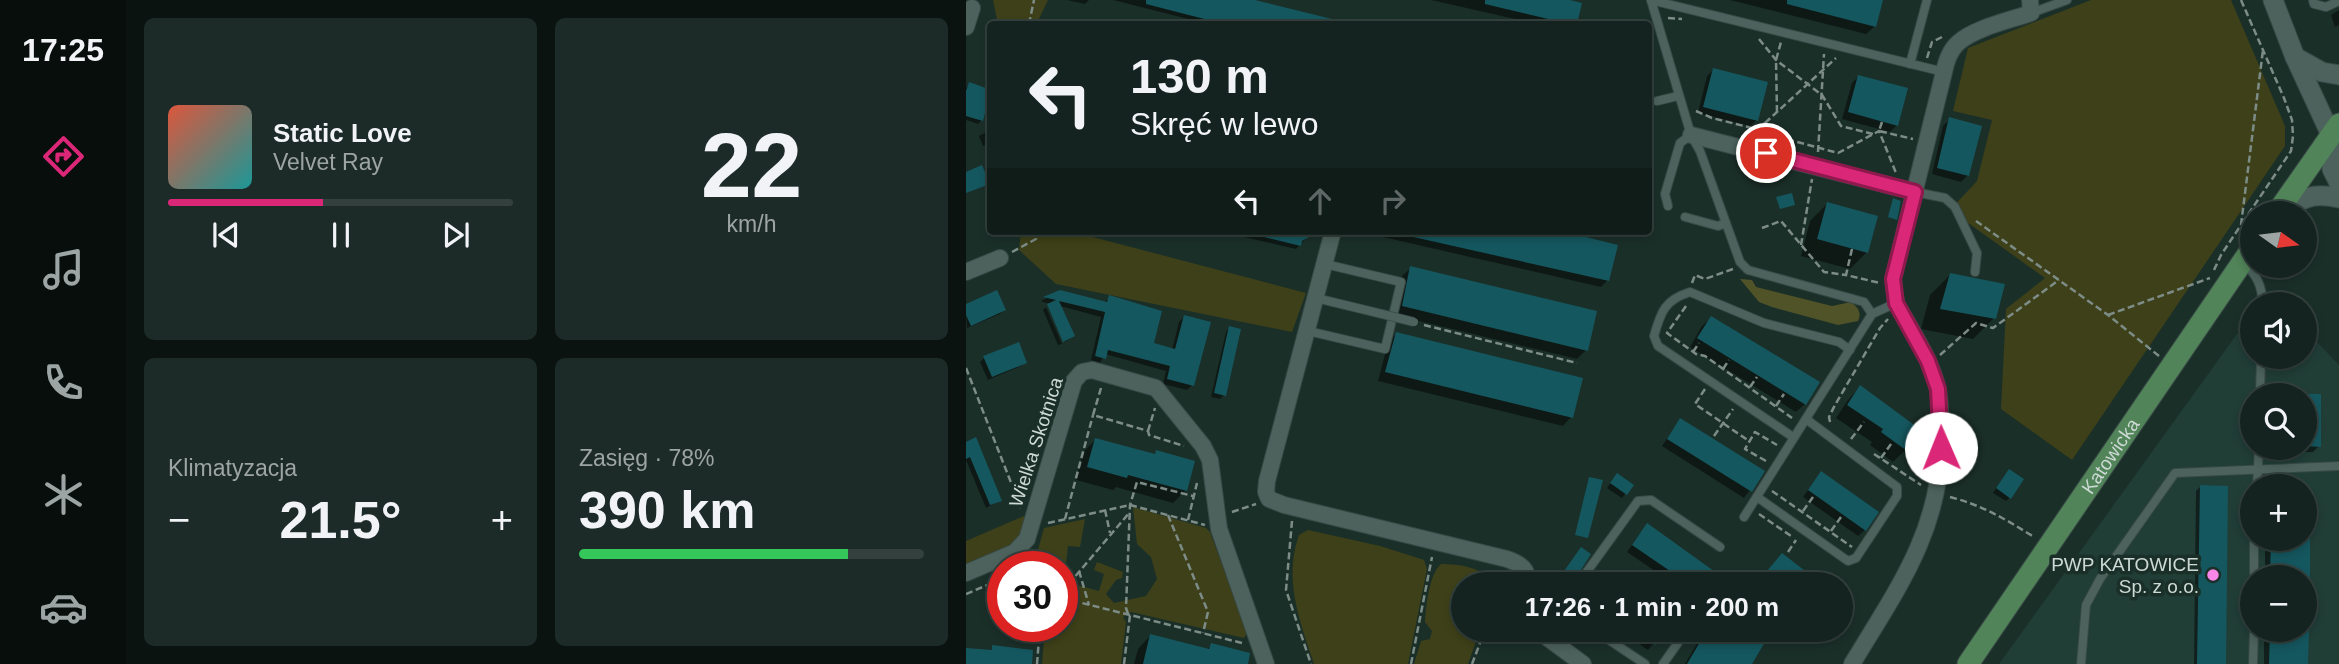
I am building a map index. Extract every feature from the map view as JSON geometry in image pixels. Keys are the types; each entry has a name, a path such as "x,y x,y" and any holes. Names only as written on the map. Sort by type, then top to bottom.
{"main road":[{"path":"2287,201 2336,134"},
{"name":"Katowicka","path":"1968,664 2240,267"}],"street":[{"path":"2273,0 2295,57 2336,134 2332,169 2339,183"},
{"path":"1852,664 1914,559 1932,515 1941,473 1938,389 1928,361 1896,303 1893,279 1947,59 1956,44 1968,36 2030,7"},
{"path":"966,27 972,8"},
{"path":"2295,57 2322,72 2339,75"},
{"path":"1691,135 1915,192"},
{"path":"2300,201 2310,195 2320,194 2339,198"},
{"path":"1332,235 1267,481 1266,492 1269,499 1294,508 1515,562 1526,572"},
{"path":"966,272 1000,258"},
{"name":"Wielka Skotnica","path":"966,573 1016,552 1027,539 1074,382 1082,372 1092,370 1106,373 1156,388 1203,446 1210,460 1218,523 1264,656"},
{"path":"1556,642 1583,664"}],"lane":[{"path":"1651,0 1944,72"},
{"path":"1651,0 1691,135 1700,151 1740,262 1748,270 1864,302 1872,314"},
{"path":"1910,64 1927,0"},
{"path":"2030,7 2067,0"},
{"path":"2313,0 2314,4 2326,7 2339,2"},
{"path":"1657,101 1680,99"},
{"path":"1668,206 1665,194 1680,143 1691,135"},
{"path":"1915,192 1945,198 1955,207 1977,253 1975,272"},
{"path":"1685,217 1718,226 1726,223"},
{"path":"1308,331 1385,349 1401,282 1325,264"},
{"path":"1790,435 1658,346 1654,336 1665,306 1678,296 1690,292 1765,323 1839,342 1850,350"},
{"path":"1316,298 1414,322"},
{"path":"1744,517 1761,500 1790,435 1806,419 1872,314 1896,303"},
{"path":"1761,500 1847,561 1856,558 1860,553 1897,496 1897,486 1806,419"},
{"path":"2258,460 2258,474"},
{"path":"2081,664 2086,605 2100,579 2175,473 2339,466"},
{"path":"1587,572 1638,501 1651,500 1720,547"},
{"path":"1612,642 1645,664"},
{"path":"1663,664 1679,642"},
{"path":"2253,664 2254,642"}],"path":[{"path":"1030,21 1034,0"},
{"path":"2241,0 2292,120 2291,151 2257,201"},
{"path":"1757,36 1776,60 1822,94 1841,126 1873,134"},
{"path":"1777,112 1776,60 1781,42"},
{"path":"2244,201 2263,50"},
{"path":"1756,129 1765,123 1807,83 1823,70 1839,56 1824,52 1823,70 1822,94 1819,148 1801,245"},
{"path":"1680,99 1713,118 1756,129 1767,140 1763,152"},
{"path":"1882,122 1880,131 1895,173 1900,178"},
{"path":"1765,123 1775,136 1838,153 1880,131 1916,140"},
{"path":"1955,207 2108,315 2159,356"},
{"path":"1762,228 1780,221 1824,272 1883,284"},
{"path":"2208,285 2221,255 2240,226"},
{"path":"1000,258 1036,239 1036,235"},
{"path":"1846,275 1852,249"},
{"path":"1743,265 1705,279 1695,275 1687,293 1689,302 1667,334 1693,352 1705,356 1795,419 1790,435 1778,446 1768,462 1745,449 1755,432 1778,446"},
{"path":"2108,315 2211,278"},
{"path":"1928,361 1937,358 1976,323 1993,328 2059,280"},
{"path":"1815,426 1830,423 1829,417 1835,405 1888,319"},
{"path":"1414,322 1577,363"},
{"path":"1693,352 1699,343"},
{"path":"1723,369 1729,360"},
{"path":"966,368 1019,505 1032,524 1130,505 1188,520 1218,523 1269,499"},
{"path":"1065,519 1106,373"},
{"path":"1750,387 1757,377"},
{"path":"1710,381 1695,404 1749,441"},
{"path":"1776,406 1784,394"},
{"path":"1148,431 1161,396"},
{"path":"1714,436 1738,400"},
{"path":"1093,415 1148,431 1149,435 1194,449"},
{"path":"1843,435 1851,439 1864,422"},
{"path":"1881,458 1891,444"},
{"path":"1871,452 1937,493 1985,508 2035,537"},
{"path":"1124,664 1129,615 1126,608 1130,505 1136,482 1194,496"},
{"path":"1188,520 1197,483"},
{"path":"1805,546 1757,513 1761,500 1772,491 1860,553"},
{"path":"1802,512 1814,497"},
{"path":"1294,508 1286,590 1311,664"},
{"path":"1105,510 1110,533"},
{"path":"1089,605 1078,571 1130,512"},
{"path":"1168,515 1208,612 1203,633"},
{"path":"1831,532 1841,517"},
{"path":"1788,552 1796,540"},
{"path":"1411,664 1435,542"},
{"path":"966,594 987,585"},
{"path":"1078,602 1203,633 1264,656"},
{"path":"1037,664 1039,642"},
{"path":"1472,664 1480,642"}],"shaded area":[{"path":"2240,333 2240,369 2317,369 2317,342 2339,365 2339,664 1999,664 2237,334"}],"green space":[{"path":"993,0 1048,0 1038,21 997,21"},
{"path":"2091,0 2231,0 2285,126 2285,146 2248,201 2240,201 2240,212 2072,460 2001,409 2006,309 2045,278 1950,210 1977,181 1992,120 1953,111 1968,48"},
{"path":"1021,235 1085,235 1306,293 1292,332 1056,284 1019,250"},
{"path":"1740,279 1752,280 1756,287 1832,306 1851,302 1860,315 1858,321 1838,325 1772,307 1759,302"},
{"path":"1133,507 1206,528 1210,532 1247,633 1244,638 1131,612 1123,617 1126,622 1121,664 1042,664 1044,642 1078,642 1078,585 1099,591 1104,574 1094,570 1097,562 1123,572 1122,578 1116,580 1106,594 1114,603 1146,596 1157,579 1151,557 1137,544"},
{"path":"1024,516 1026,523 1009,546 999,551 987,551 987,556 966,565 966,541"},
{"path":"1085,519 1080,547 1068,546 1067,551 1038,551 1044,528"},
{"path":"1308,530 1380,546 1424,560 1427,569 1408,664 1314,664 1299,616 1293,584 1294,551 1299,535"},
{"path":"1441,564 1463,566 1480,572 1451,572 1451,642 1476,642 1468,664 1414,664 1421,641 1430,639 1432,631 1425,622 1427,600"}],"building":[{"path":"1146,0 1255,0 1336,21 1212,21 1146,4"},
{"path":"1485,0 1570,0 1582,3 1578,21 1556,21 1485,4"},
{"path":"1787,0 1883,0 1876,27 1787,4"},
{"path":"1713,68 1768,82 1758,121 1703,107"},
{"path":"1858,75 1908,88 1898,126 1848,112"},
{"path":"969,82 986,88 987,106 983,121 966,116 966,91"},
{"path":"1949,117 1982,126 1969,176 1937,168"},
{"path":"982,165 987,185 966,193 966,172"},
{"path":"1792,193 1795,205 1780,209 1776,197"},
{"path":"1893,198 1901,201 1897,220 1888,217"},
{"path":"1827,202 1878,216 1868,253 1817,239"},
{"path":"1256,235 1312,235 1302,241 1301,246"},
{"path":"1578,235 1618,245 1609,281 1409,236"},
{"path":"1410,266 1597,311 1588,351 1402,306"},
{"path":"1950,273 2005,284 1996,319 1940,309"},
{"path":"997,290 1006,310 971,326 966,315 966,304"},
{"path":"1060,290 1107,302 1109,295 1162,311 1154,343 1175,349 1184,315 1211,322 1194,386 1167,379 1170,366 1108,350 1106,359 1095,356 1105,312 1059,301 1075,336 1063,342 1047,304 1056,300 1043,297"},
{"path":"1711,316 1820,382 1806,405 1697,338"},
{"path":"1229,326 1241,329 1226,396 1214,393"},
{"path":"1396,332 1583,378 1573,418 1385,372"},
{"path":"1019,342 1027,363 992,377 983,356"},
{"path":"1860,385 1921,430 1907,451 1881,432 1883,429 1847,405"},
{"path":"2317,394 2321,394 2321,447 2317,447"},
{"path":"1680,418 1765,471 1752,492 1667,439"},
{"path":"976,437 1002,501 990,505 970,457 966,459 966,442"},
{"path":"1095,438 1155,454 1156,450 1195,461 1187,491 1087,467"},
{"path":"2009,469 2024,479 2011,499 1996,488"},
{"path":"1821,471 1879,512 1866,531 1808,490"},
{"path":"1617,473 1634,485 1627,495 1610,483"},
{"path":"1589,477 1603,480 1588,538 1575,535"},
{"name":"PWP KATOWICE Sp. z o.o.","path":"2200,485 2228,486 2226,664 2197,664"},
{"path":"1647,523 1715,572 1671,572 1632,545"},
{"path":"1581,547 1591,554 1580,572 1563,572"},
{"path":"2271,551 2310,551 2310,565 2270,565"},
{"path":"1782,553 1807,572 1768,572"},
{"path":"1150,634 1209,649 1211,643 1250,653 1248,664 1143,664"},
{"path":"1700,642 1765,642 1752,664 1687,664"},
{"path":"2270,642 2309,642 2308,664 2269,664"},
{"path":"992,645 1033,650 1032,664 966,664 966,648 992,650"}],"place":[{"name":"PWP KATOWICE Sp. z o.o.","path":"2213,575"}],"route":[{"path":"1766,153 1915,192 1893,279 1893,293 1928,361 1938,389 1941,448"}]}
